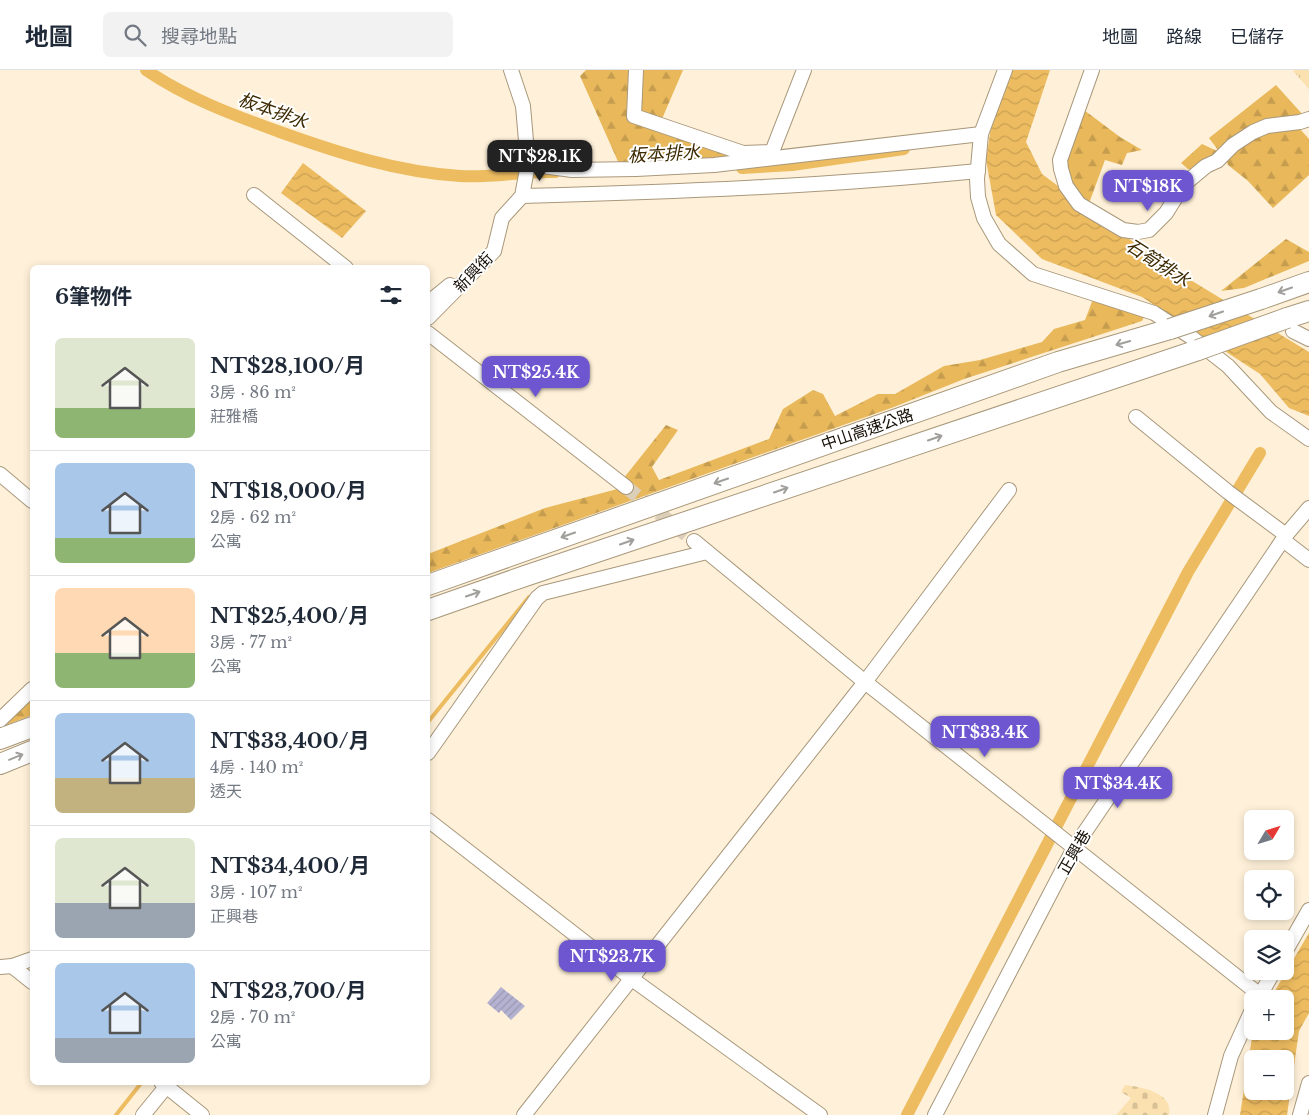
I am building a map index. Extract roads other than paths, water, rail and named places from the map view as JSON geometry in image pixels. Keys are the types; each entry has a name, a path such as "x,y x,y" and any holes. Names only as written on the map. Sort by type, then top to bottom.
{"highway":[{"name":"中山高速公路","path":"430,584 1058,362 1170,329 1309,282"},
{"name":"中山高速公路","path":"430,609 1198,350 1290,324 1309,311"},
{"path":"0,739 30,728"},
{"path":"0,764 30,752"}],"street":[{"path":"511,70 523,106 528,164 523,195 759,188 978,171"},
{"path":"636,70 634,116 741,157 981,134"},
{"path":"528,164 572,170 636,170 714,165 741,157 772,152 804,70"},
{"path":"1005,70 981,134 978,171 978,197 988,228 999,244 1024,267 1041,277 1154,313 1191,337 1228,366 1271,412 1309,439"},
{"path":"1092,70 1060,160 1062,178 1069,192 1079,204 1123,230 1130,232 1149,230 1166,213 1188,181 1243,138 1267,126 1309,119"},
{"path":"254,195 342,265"},
{"name":"新興街","path":"430,316 494,251 502,218 523,195"},
{"path":"430,301 494,251"},
{"path":"1290,324 1309,339"},
{"path":"430,335 626,487"},
{"path":"1136,417 1244,503 1309,560"},
{"path":"0,474 30,499"},
{"path":"524,1115 865,682 1009,490"},
{"name":"正興巷","path":"935,1115 1074,848 1284,537 1309,508"},
{"path":"694,541 865,682 1250,990"},
{"path":"430,750 537,598 543,593 707,552"},
{"path":"0,720 30,691"},
{"path":"430,822 632,979 820,1115"},
{"path":"1294,936 1309,910"},
{"path":"6,967 30,960"},
{"path":"6,967 30,981"},
{"path":"1215,1115 1231,1056 1244,1028"},
{"path":"1300,1115 1309,1083"},
{"path":"143,1115 165,1085"},
{"path":"167,1085 202,1115"}],"water":[{"name":"石筍排水","path":"1009,70 1050,70 1026,142 1042,174 1156,259 1309,352 1309,416 1289,408 1260,374 1142,297 1042,259 996,215 986,160 991,127"},
{"path":"303,163 366,211 342,238 281,193"},
{"path":"1309,933 1309,1013 1299,1031 1294,1066 1294,1050 1250,1050 1252,1040 1294,1040 1294,990 1275,990 1281,980 1294,980 1294,958"},
{"path":"1244,1089 1244,1100 1289,1100 1287,1115 1240,1115"}],"waterway":[{"name":"板本排水","path":"146,70 194,97 262,126 346,154 391,166 460,176 555,172"},
{"name":"板本排水","path":"742,168 792,165 904,149"},
{"path":"907,1115 1188,572 1260,453"},
{"path":"430,720 529,597"},
{"path":"116,1115 140,1085"}],"tunnel":[{"path":"626,487 694,541"}]}
